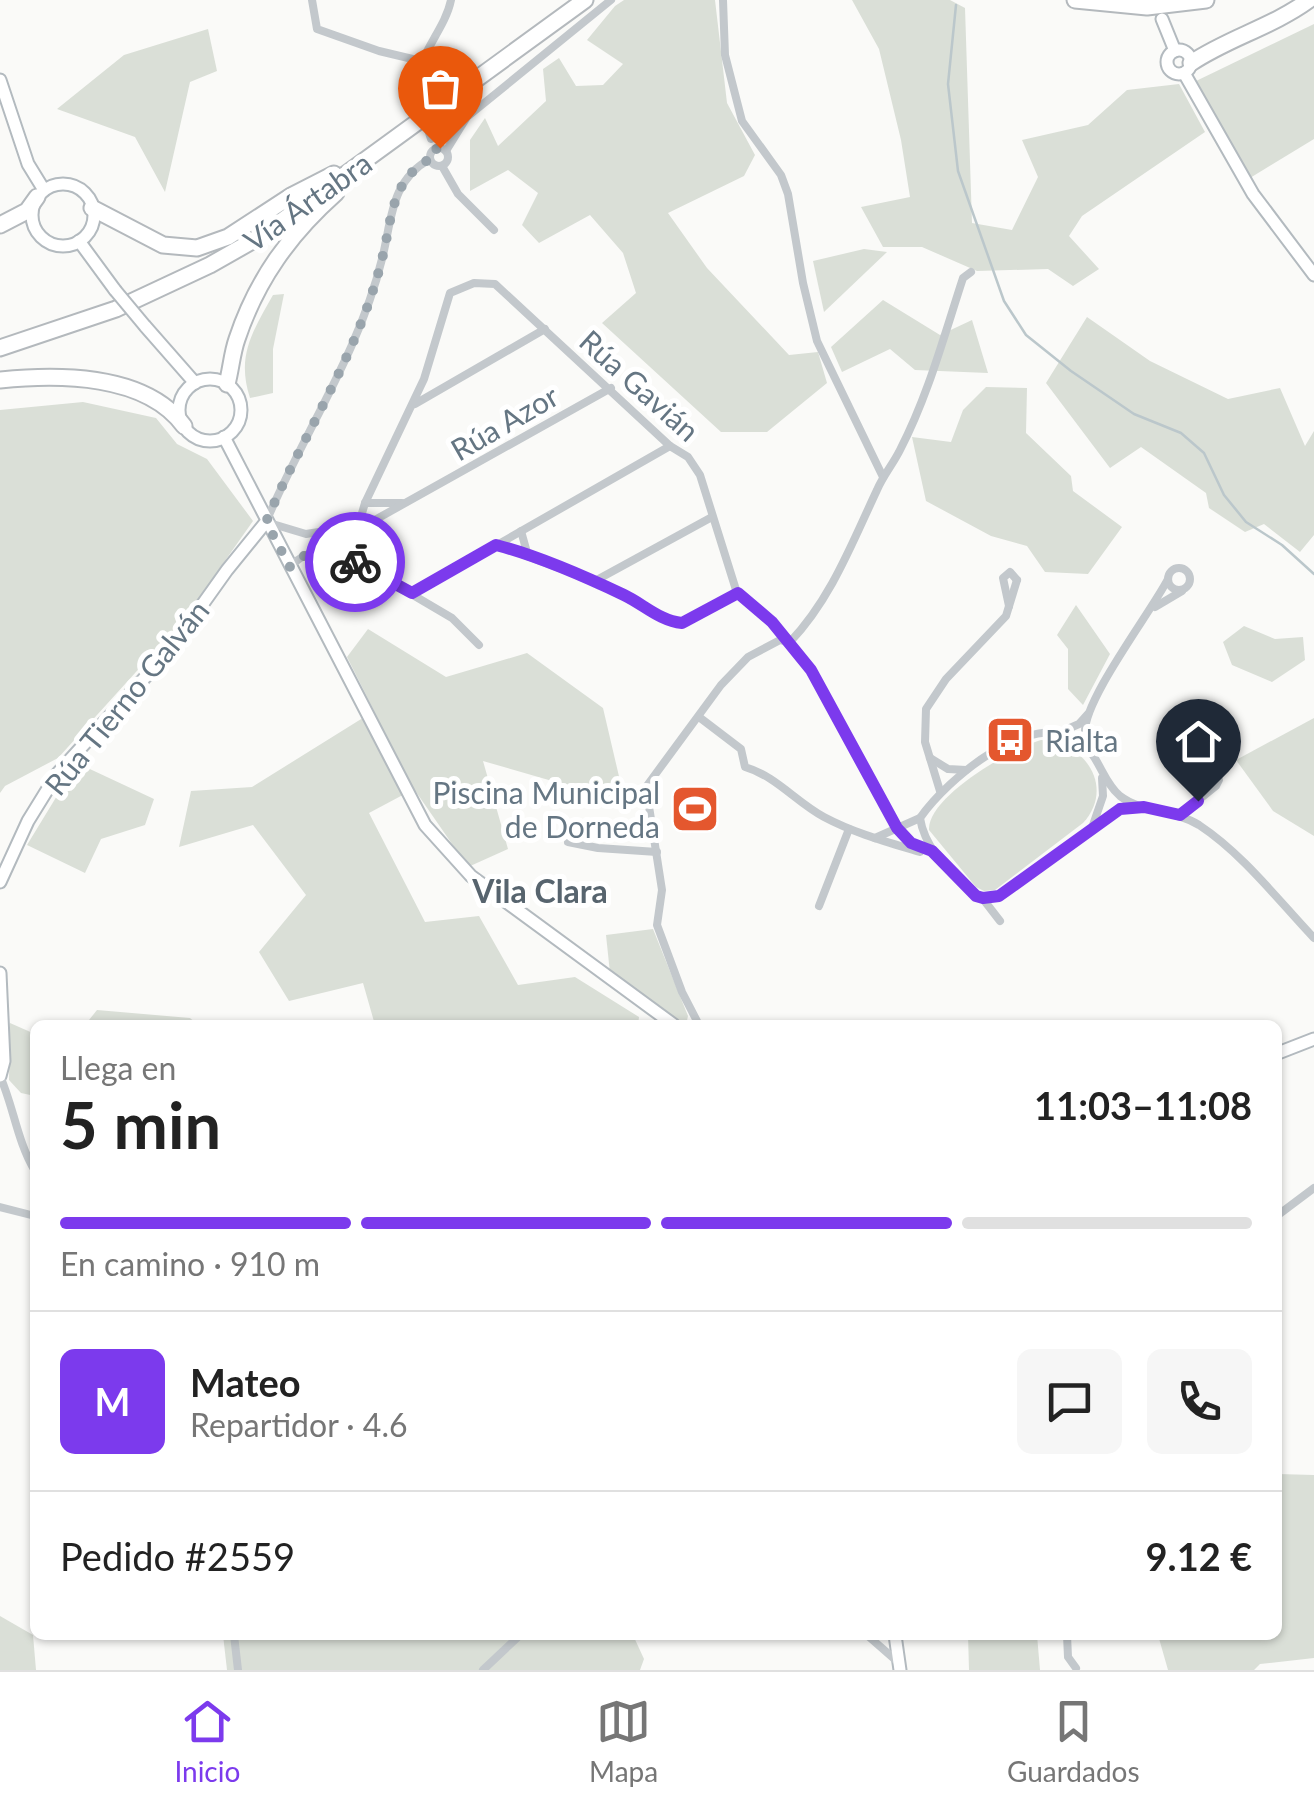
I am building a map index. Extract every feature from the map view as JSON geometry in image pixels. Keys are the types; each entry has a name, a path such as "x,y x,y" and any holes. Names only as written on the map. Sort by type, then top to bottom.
{"highway":[{"name":"Vía Ártabra","path":"0,348 116,309 261,236 585,0"},
{"path":"1075,0 1147,7 1206,0"},
{"path":"1188,68 1209,52 1264,28 1309,0"},
{"path":"92,208 162,244 197,248 228,238 291,196 365,161"},
{"path":"227,384 236,343 272,263 294,233 365,161"},
{"path":"0,225 27,211 41,194"},
{"path":"0,380 92,381 137,392 171,409 184,426"}],"street":[{"path":"312,0 317,29 421,61"},
{"path":"266,522 351,348 382,258 398,190 408,174 430,159 433,144 416,83 421,61 451,0"},
{"path":"442,166 448,160 446,151 467,117 611,0"},
{"path":"723,0 725,55 742,121 780,175 788,194 817,341 882,476"},
{"path":"1162,19 1174,51"},
{"path":"1188,68 1174,72 1168,67 1169,56 1174,51 1186,52 1188,68 1253,194 1314,274"},
{"path":"0,80 41,194"},
{"path":"433,144 446,151"},
{"path":"430,159 434,165 442,166"},
{"path":"442,166 458,194 494,230"},
{"path":"59,184 74,186 86,195 92,208 91,226 79,241 59,245 40,236 32,217 41,194 59,184"},
{"path":"79,241 115,290 195,383"},
{"path":"696,1020 658,925 662,890 646,787 721,686 748,657 780,640 790,642 838,574 882,476 899,452 921,401 963,278 971,272"},
{"name":"Rúa Gavián","path":"342,528 363,506 413,405 450,293 474,283 495,284 670,446 688,458 700,476 738,593 790,642 811,670 897,828"},
{"path":"413,405 545,330"},
{"path":"211,379 227,384 238,398 237,425 224,437 206,440 184,426 180,402 195,383 211,379"},
{"name":"Rúa Azor","path":"342,554 356,551 360,536 373,521 611,388"},
{"path":"224,437 426,826 470,876 667,1020"},
{"path":"412,593 670,446"},
{"path":"379,477 379,490 389,504"},
{"name":"Rúa Azor","path":"363,506 420,496"},
{"name":"Rúa Gavián","path":"360,536 363,506"},
{"path":"593,582 712,517"},
{"path":"266,522 306,534 342,528 360,536 368,564 378,574"},
{"name":"Rúa Tierno Galván","path":"0,882 20,837 58,774 170,650 266,522"},
{"path":"342,528 332,543 342,554 452,618 479,645"},
{"path":"521,532 528,556"},
{"path":"496,545 626,596 672,622 682,623 738,593"},
{"path":"290,567 307,552 342,554"},
{"path":"1060,732 1080,724 1091,710 1127,642 1152,610 1175,568 1186,570 1190,578 1185,589 1152,610"},
{"path":"940,791 926,742 926,709 946,678 1001,623 1009,606 1017,580 1010,572 1004,576 1009,606"},
{"path":"1168,579 1171,588 1185,589"},
{"path":"1091,710 1085,730 1104,784 1093,826"},
{"path":"699,717 740,749 745,767 770,777 820,815 874,838 936,854"},
{"path":"874,838 920,818 940,791 966,770 1022,738 1043,731 1060,732 1084,744 1120,796 1198,824 1233,853 1314,938"},
{"path":"930,758 948,769 966,770"},
{"path":"1180,815 1216,786 1216,774 1209,774"},
{"path":"1118,810 1112,804 1120,796"},
{"path":"920,818 923,836 936,854 976,896 983,898 999,896 1118,810 1144,807"},
{"path":"897,828 911,843 936,854"},
{"path":"819,906 849,829"},
{"path":"568,842 657,852"},
{"path":"983,898 1000,921"},
{"path":"0,973 4,1061 0,1076 12,1104 22,1150 30,1163"},
{"path":"1282,1052 1310,1044 1314,1030"},
{"path":"1282,1212 1314,1188"},
{"path":"0,1207 30,1215"},
{"path":"235,1640 238,1670"},
{"path":"483,1670 515,1640"},
{"path":"872,1640 899,1666"},
{"path":"896,1640 899,1666"},
{"path":"1067,1640 1068,1656 1076,1668"}],"shaded area":[{"path":"624,0 715,0 727,103 755,155 744,176 668,213 707,268 789,355 818,352 827,383 767,432 721,432 602,323 636,293 623,253 590,215 539,243 522,225 538,193 508,170 470,191 470,140 485,118 498,146 546,101 543,69 559,58 576,86 603,85 623,64 587,40"},
{"path":"852,0 950,0 965,8 972,223 1012,230 1038,177 1022,140 1088,125 1127,90 1179,84 1205,132 1082,216 1069,236 1099,269 1073,286 1048,269 977,271 922,247 883,247 861,207 910,197 879,49"},
{"path":"1314,24 1314,139 1250,178 1194,82"},
{"path":"208,29 217,71 190,82 165,192 135,137 57,109 124,55"},
{"path":"864,249 887,252 824,312 813,261"},
{"path":"284,294 273,349 273,393 250,398 245,369 249,344 273,295"},
{"path":"883,300 940,335 972,320 988,373 915,370 890,349 842,372 831,347"},
{"path":"1087,317 1150,361 1228,399 1280,388 1305,446 1314,431 1314,535 1300,552 1264,524 1245,532 1209,508 1206,493 1141,447 1110,468 1046,383"},
{"path":"986,387 1027,388 1026,433 1071,476 1073,491 1122,527 1088,574 1045,572 1027,546 991,536 926,501 912,437 951,442 963,410"},
{"path":"83,402 156,418 177,444 207,459 253,521 184,619 58,758 5,786 0,793 0,410"},
{"path":"1076,605 1110,654 1083,705 1068,689 1068,649 1057,635"},
{"path":"1244,626 1275,639 1303,637 1305,660 1272,682 1232,665 1223,642"},
{"path":"368,629 446,677 527,653 603,708 625,802 483,761 508,849 468,867 414,789 369,813 425,922 479,916 518,985 575,977 639,1020 374,1020 363,983 289,1001 259,952 306,895 253,825 179,847 191,791 252,787 374,711 347,657"},
{"path":"1314,718 1314,836 1273,811 1236,760"},
{"path":"1041,740 1057,742 1082,757 1096,781 1092,809 1083,823 995,890 984,891 976,887 929,830 932,817 973,776"},
{"path":"77,763 154,799 145,825 101,839 85,873 27,845"},
{"path":"653,929 687,1020 675,1020 610,973 606,935"},
{"path":"97,1010 192,1020 89,1020"},
{"path":"10,1023 30,1032 30,1095 21,1093 9,1080"},
{"path":"1282,1474 1314,1475 1314,1658 1260,1664 1254,1670 1168,1670 1159,1640 1282,1640"},
{"path":"0,1616 30,1633 36,1670 0,1670"},
{"path":"224,1640 635,1640 644,1659 640,1670 227,1670"},
{"path":"968,1640 1037,1640 1040,1670 969,1670"}],"waterway":[{"path":"956,5 948,84 958,171 1004,301 1026,335 1071,371 1134,414 1181,433 1204,453 1224,495 1246,522 1282,545 1314,574"}],"way so far":[{"path":"355,562 345,555 322,550 307,552 290,567 266,522 351,348 370,299 398,190 408,174 430,159 432,150 440,148"}],"place":[{"name":"Rialta","path":"1010,740"},
{"name":"Piscina Municipal de Dorneda","path":"695,809"}],"district":[{"name":"Vila Clara","path":"540,890"}],"route":[{"path":"355,562 412,593 496,545 567,571 626,596 672,622 682,623 738,593 772,622 811,670 897,828 911,843 932,851 976,896 983,898 999,896 1120,809 1144,807 1180,815 1198,801"}]}
